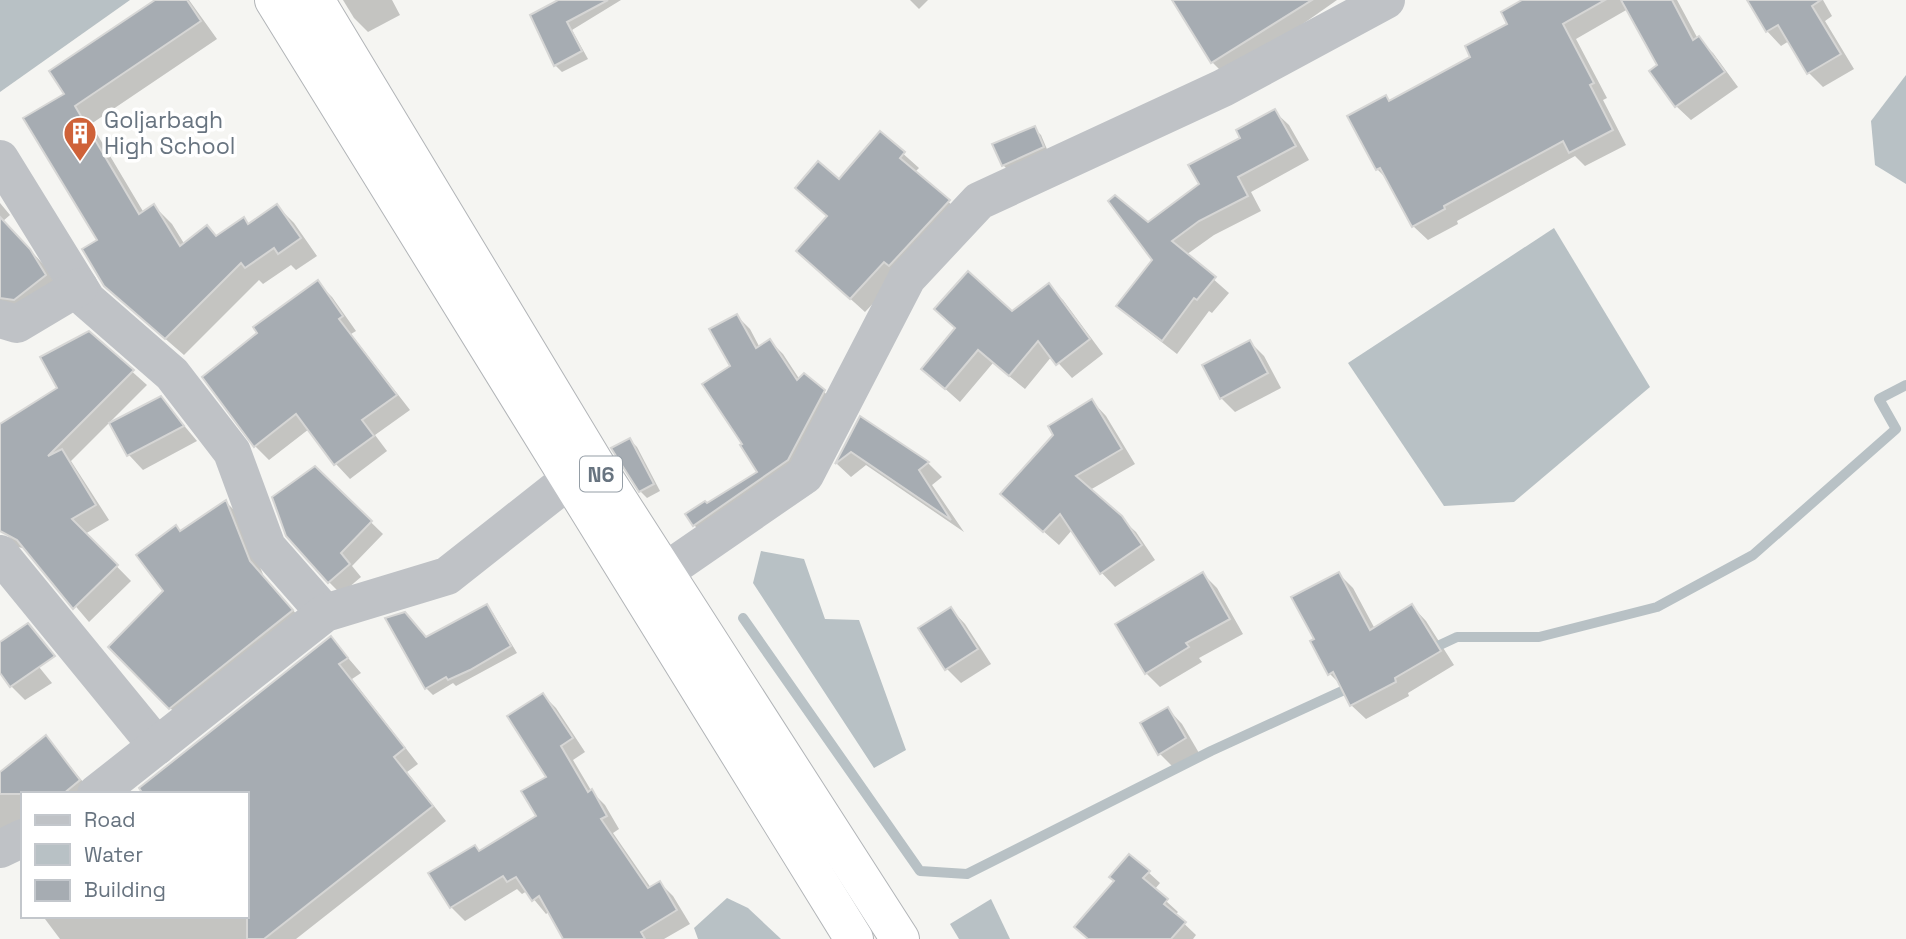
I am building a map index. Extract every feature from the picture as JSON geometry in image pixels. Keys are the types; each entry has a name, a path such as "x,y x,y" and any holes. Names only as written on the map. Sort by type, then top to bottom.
{"highway":[{"name":"N6","path":"274,0 854,939"},
{"name":"N6","path":"315,0 595,464 900,939"}],"street":[{"path":"663,573 805,475 907,278 979,201 1223,88 1386,0"},
{"path":"0,159 87,300 172,374 232,452 267,547 325,613"},
{"path":"0,318 17,324 79,287"},
{"path":"99,792 325,613 447,576 570,479"},
{"path":"0,554 157,746"},
{"path":"0,849 21,839"}],"water":[{"path":"0,0 130,0 0,92"},
{"path":"1906,75 1906,184 1875,165 1871,121"},
{"path":"1554,228 1650,387 1514,502 1444,506 1348,363"},
{"path":"761,551 804,559 825,619 859,620 906,750 874,768 753,583"},
{"path":"727,898 748,908 781,939 698,939 694,928"},
{"path":"991,899 1010,939 959,939 950,924"}],"building":[{"path":"155,0 187,0 201,21 75,106 139,214 154,204 180,246 207,225 216,236 244,217 248,224 277,204 301,238 278,254 274,248 245,268 241,263 165,339 104,286 82,249 97,240 23,118 64,94 49,71"},
{"path":"558,0 608,0 567,22 582,51 554,66 530,15"},
{"path":"1172,0 1312,0 1211,63"},
{"path":"1522,0 1605,0 1563,24 1594,83 1590,85 1613,130 1569,153 1563,141 1444,206 1445,209 1412,227 1380,168 1376,170 1347,116 1386,95 1389,101 1470,57 1465,46 1507,24 1501,12"},
{"path":"1621,0 1672,0 1693,40 1699,36 1725,72 1675,107 1649,71 1657,65"},
{"path":"1747,0 1821,0 1812,6 1841,54 1807,74 1778,25 1766,32"},
{"path":"1275,109 1296,146 1238,177 1248,196 1199,221 1172,241 1216,277 1197,300 1194,298 1162,341 1116,306 1152,260 1108,201 1115,195 1148,222 1199,184 1188,165 1240,138 1236,130"},
{"path":"1035,126 1044,147 1002,166 992,144"},
{"path":"880,131 905,152 900,158 950,200 889,266 884,262 850,299 796,251 827,216 795,188 818,161 839,179"},
{"path":"0,217 30,249 46,275 14,300 0,298"},
{"path":"968,271 1012,311 1049,283 1090,339 1056,365 1038,341 1009,376 978,350 945,389 921,369 955,328 934,309"},
{"path":"318,280 343,316 339,319 397,395 362,420 374,436 334,465 296,414 254,447 202,377 257,333 253,327"},
{"path":"737,314 756,348 770,339 797,380 804,373 825,390 788,460 693,526 685,514 757,472 740,445 742,444 702,384 730,366 709,329"},
{"path":"89,331 134,370 48,456 62,449 96,505 72,519 118,565 73,609 17,540 0,531 0,424 57,388 40,357"},
{"path":"1250,340 1268,373 1220,399 1202,365"},
{"path":"161,396 184,426 127,456 109,423"},
{"path":"1092,399 1122,449 1076,476 1122,516 1142,545 1100,574 1060,514 1043,532 1000,494 1053,435 1048,426"},
{"path":"860,416 929,462 919,470 951,520 851,452 835,464"},
{"path":"630,438 654,484 639,492 611,448"},
{"path":"315,466 372,521 341,553 350,564 328,583 286,536 272,497"},
{"path":"226,500 250,561 293,610 169,709 108,647 163,591 136,555 176,525 180,531"},
{"path":"1203,572 1230,619 1186,643 1189,647 1145,674 1115,624"},
{"path":"1339,572 1370,630 1412,604 1441,651 1395,678 1396,682 1350,706 1333,672 1328,675 1310,641 1314,639 1291,597"},
{"path":"487,604 511,646 470,670 448,680 446,677 425,689 385,618 405,612 426,637"},
{"path":"951,607 978,649 945,670 918,628"},
{"path":"28,623 55,656 10,687 0,673 0,642"},
{"path":"331,636 348,658 339,664 405,748 394,757 433,806 264,939 247,939 248,792 142,792 139,788"},
{"path":"543,693 573,738 561,746 588,792 592,789 607,816 601,819 648,888 660,881 677,910 641,932 645,939 563,939 539,896 532,901 516,877 507,882 503,876 450,908 428,873 475,845 479,851 536,816 521,791 546,777 507,716"},
{"path":"1168,707 1186,738 1158,755 1140,723"},
{"path":"46,735 80,780 65,792 0,794 0,772"},
{"path":"1129,854 1150,871 1143,878 1168,899 1164,904 1186,922 1171,939 1088,939 1074,927 1114,881 1109,877"}],"waterway":[{"path":"1427,651 1457,637 1539,637 1657,607 1753,555 1896,429 1879,399 1906,385"},
{"path":"743,618 920,871 967,874 1211,751 1353,686"}],"place":[{"name":"Goljarbagh High School","path":"80,163"}]}
